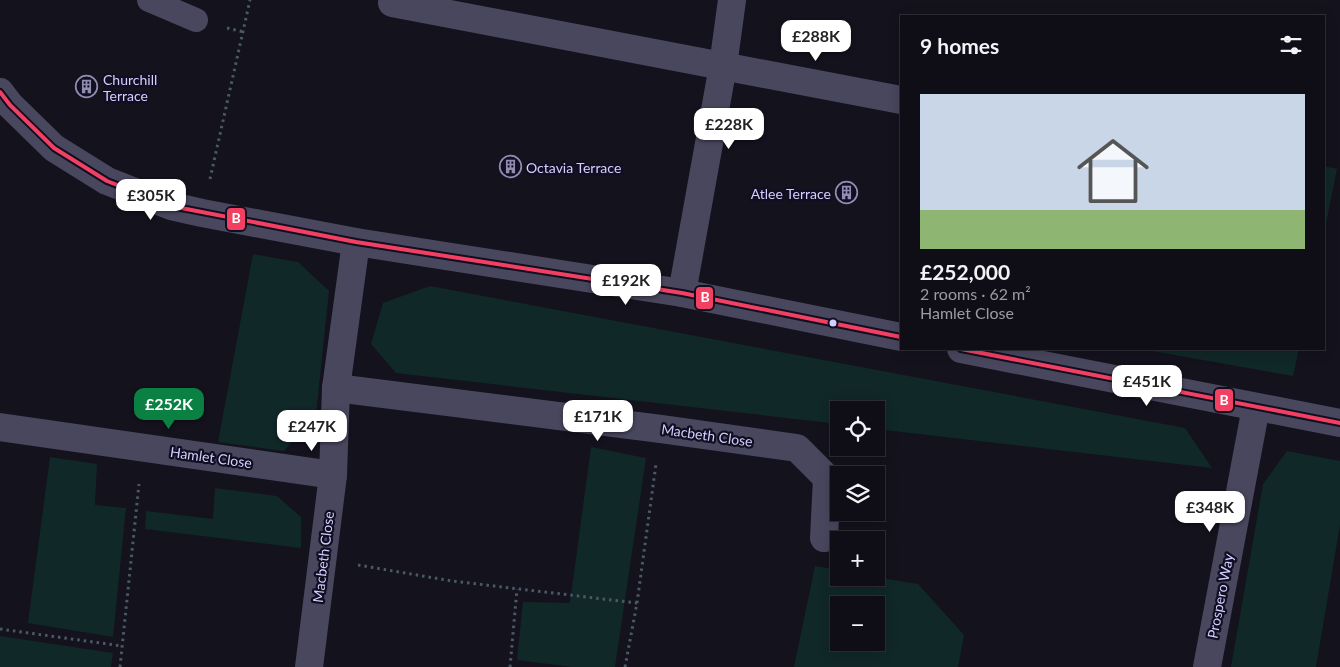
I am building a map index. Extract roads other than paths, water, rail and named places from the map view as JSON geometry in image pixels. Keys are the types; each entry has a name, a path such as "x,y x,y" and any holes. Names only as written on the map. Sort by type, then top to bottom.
{"street":[{"path":"682,293 723,66 732,0"},
{"path":"392,3 900,100"},
{"path":"0,92 10,105 54,148 107,181 171,206 356,242 682,293 900,337"},
{"name":"Macbeth Close","path":"309,667 333,475 336,388 356,242"},
{"path":"967,350 1340,423"},
{"name":"Macbeth Close","path":"336,388 661,428 798,448 827,478 824,538"},
{"name":"Prospero Way","path":"1207,667 1256,407"},
{"name":"Hamlet Close","path":"0,427 333,475"}],"lane":[{"path":"149,0 196,20"}],"place":[{"name":"Churchill Terrace","path":"87,87"},
{"name":"Octavia Terrace","path":"510,167"},
{"name":"Atlee Terrace","path":"847,193"}]}
